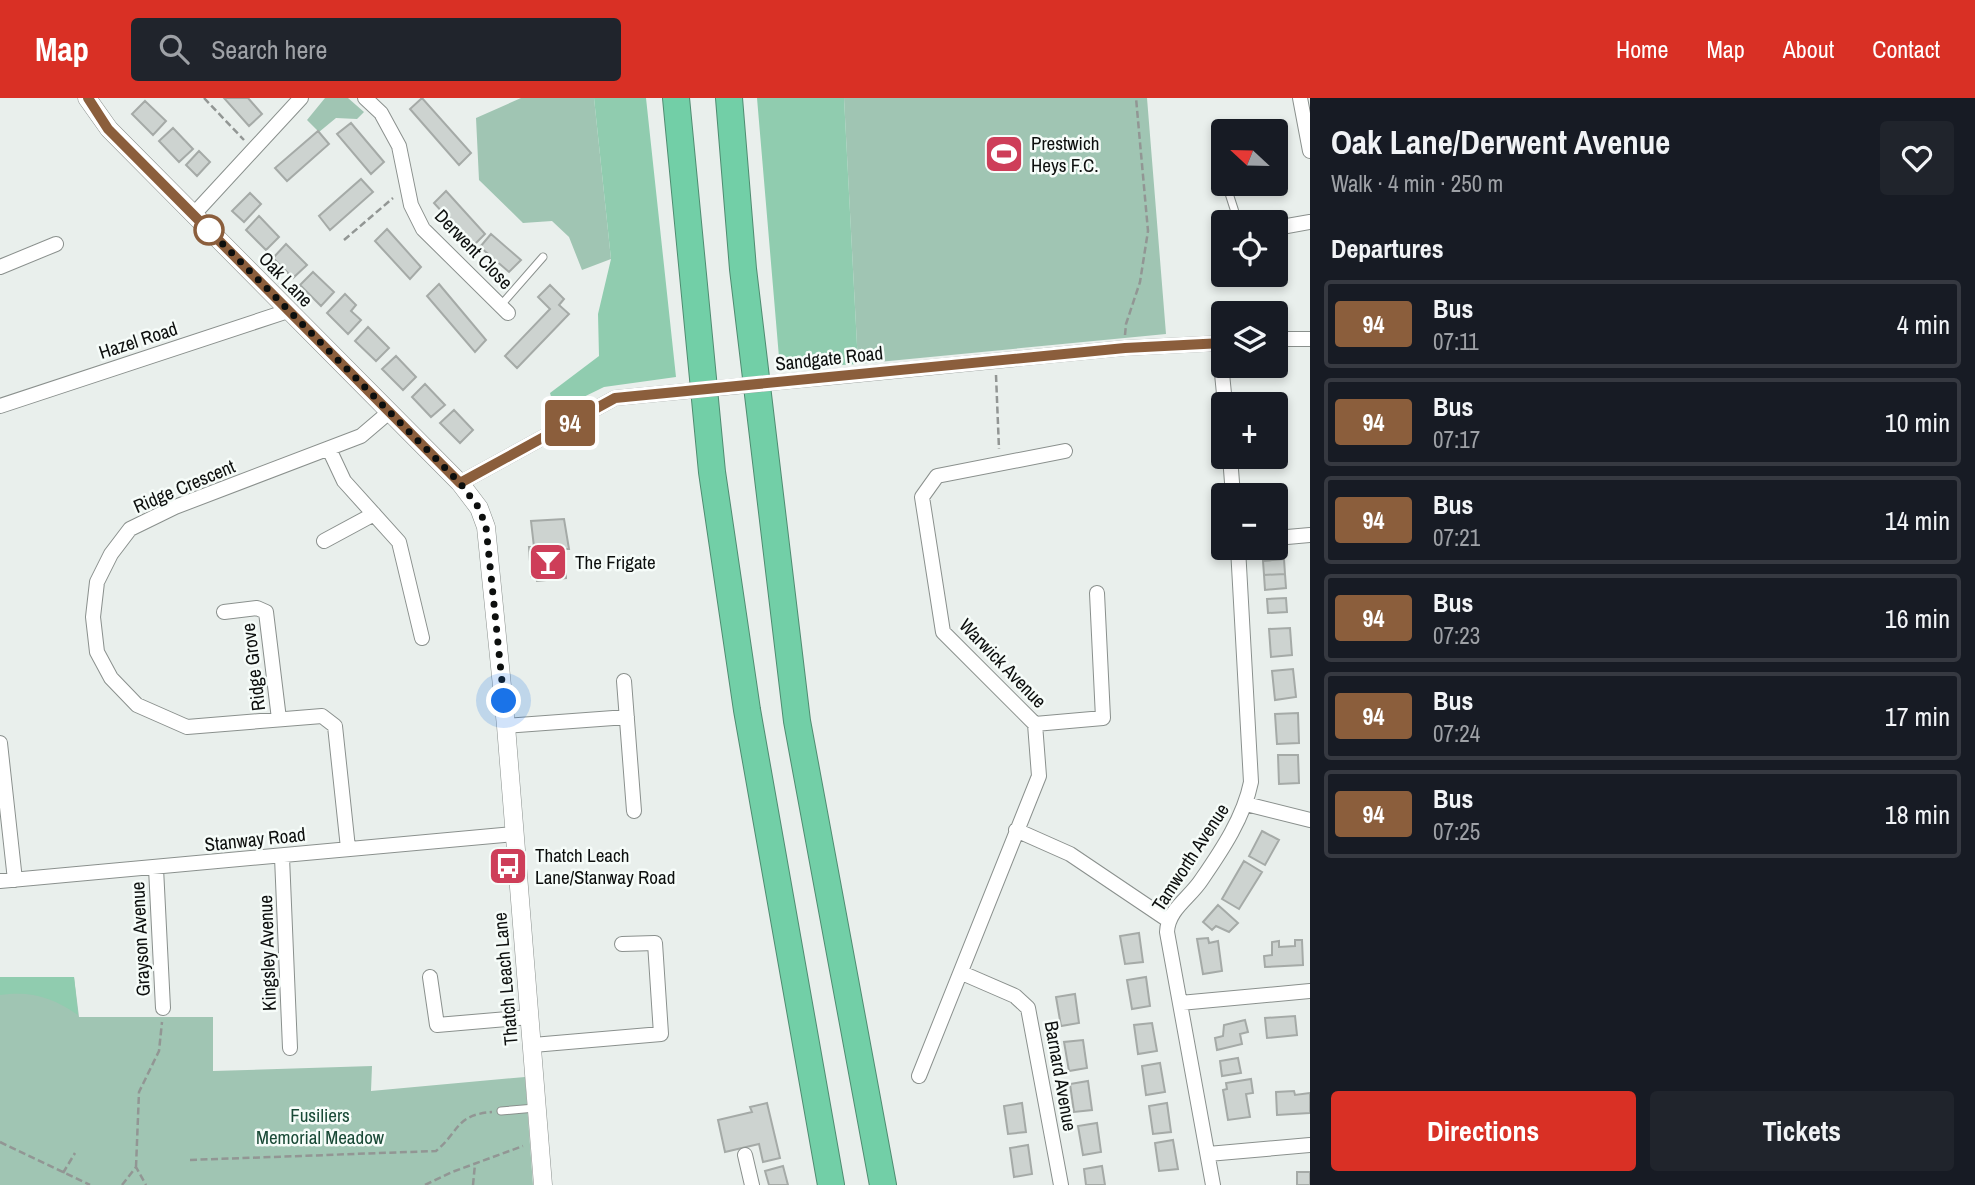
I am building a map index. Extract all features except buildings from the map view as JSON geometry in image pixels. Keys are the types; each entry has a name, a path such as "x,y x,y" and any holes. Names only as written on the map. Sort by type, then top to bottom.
{"highway":[{"path":"676,98 712,472 747,710 831,1185"},
{"path":"729,98 743,269 797,721 883,1185"}],"street":[{"name":"Oak Lane","path":"88,98 108,129 460,483"},
{"path":"194,214 301,98"},
{"name":"Derwent Close","path":"365,98 381,113 398,146 407,187 423,229 504,309"},
{"path":"1300,98 1310,151"},
{"path":"1288,226 1310,222"},
{"path":"0,267 56,244"},
{"name":"Hazel Road","path":"0,405 288,311"},
{"path":"1288,339 1310,339"},
{"name":"Sandgate Road","path":"460,483 615,398 1125,348 1211,344"},
{"name":"Ridge Crescent","path":"348,848 335,726 323,716 187,727 136,705 111,678 97,652 93,617 97,582 111,554 130,530 175,507 361,436 388,413"},
{"path":"329,449 344,481 399,542 422,638"},
{"name":"Warwick Avenue","path":"919,1076 1039,776 1035,724 943,632 922,498 937,475 1065,451"},
{"name":"Thatch Leach Lane","path":"460,483 479,508 486,527 506,726 543,1185"},
{"path":"324,541 374,514"},
{"path":"1288,537 1310,535"},
{"name":"Tamworth Avenue","path":"1213,1185 1168,920 1202,879 1246,804 1251,782 1251,742 1239,560"},
{"path":"1035,724 1103,718 1097,593"},
{"name":"Ridge Grove","path":"224,612 257,608 266,612 279,719"},
{"path":"624,681 634,811"},
{"path":"506,726 627,717"},
{"path":"0,743 7,881"},
{"path":"1246,804 1310,820"},
{"path":"1016,830 1070,854 1168,920"},
{"name":"Stanway Road","path":"7,881 514,834"},
{"name":"Kingsley Avenue","path":"282,857 290,1048"},
{"name":"Grayson Avenue","path":"156,868 163,1008"},
{"path":"533,1045 661,1034 655,943 622,944"},
{"name":"Barnard Avenue","path":"962,973 1015,996 1028,1007 1061,1185"},
{"path":"430,977 437,1025 530,1017"},
{"path":"1181,1003 1310,991"},
{"path":"1208,1154 1310,1145"},
{"path":"745,1156 752,1185"}],"lane":[{"path":"504,309 543,257"},
{"path":"501,1111 537,1108"}],"path":[{"path":"204,98 251,152"},
{"path":"1125,348 1125,324 1140,282 1147,231 1136,98"},
{"path":"345,240 407,187"},
{"path":"996,360 1000,463"},
{"path":"146,1185 136,1167 139,1092 159,1051 163,1008"},
{"path":"190,1160 436,1151 449,1140 456,1125 473,1114 501,1111"},
{"path":"427,1184 540,1140"},
{"path":"0,1142 90,1185"},
{"path":"63,1172 75,1153"},
{"path":"473,1185 475,1164"},
{"path":"122,1185 136,1167"}],"green space":[{"path":"325,98 348,98 364,112 357,119 336,118 319,132 307,120"},
{"path":"521,98 594,98 611,259 582,270 569,237 552,221 523,223 479,180 476,118"},
{"path":"594,98 646,98 676,377 604,387 555,411 550,393 599,356 598,314 611,259"},
{"path":"757,98 844,98 858,364 780,369"},
{"path":"844,98 1147,98 1166,334 858,364"},
{"name":"Fusiliers Memorial Meadow","path":"0,977 74,977 79,1017 213,1017 213,1071 372,1066 371,1091 525,1077 533,1185 0,1185"},
{"path":"0,977 74,977 78,1015 41,997 0,995"}],"bus line":[{"name":"94","path":"88,98 108,129 460,483 615,398 1125,348 1211,344"}],"place":[{"name":"Prestwich Heys F.C.","path":"1004,154"},
{"name":"The Frigate","path":"548,562"},
{"name":"Thatch Leach Lane/Stanway Road","path":"508,866"}],"route":[{"path":"209,230 207,228 460,483 479,508 486,527 504,701"}]}
